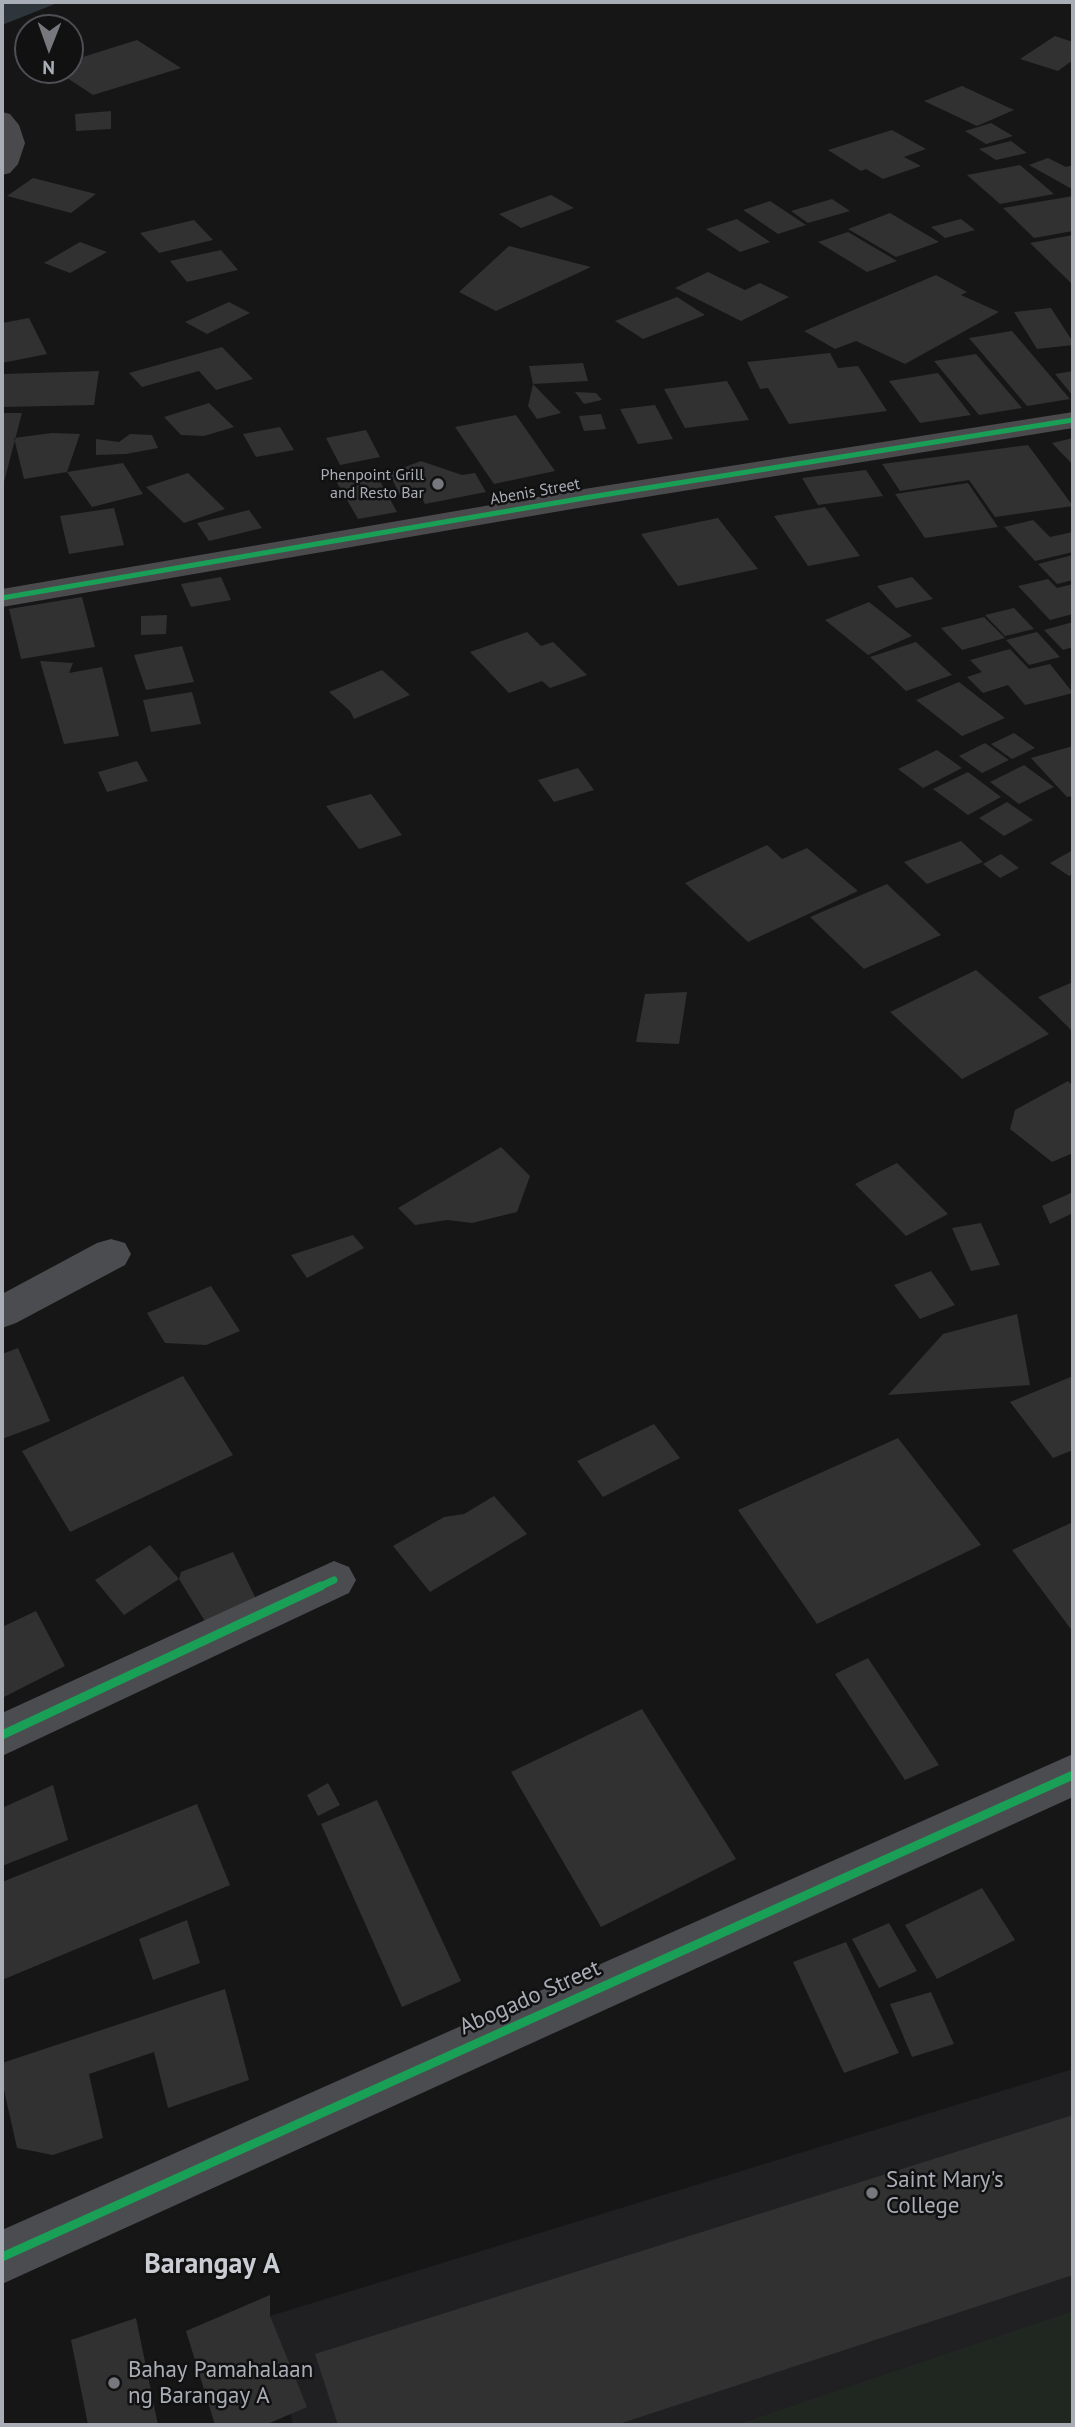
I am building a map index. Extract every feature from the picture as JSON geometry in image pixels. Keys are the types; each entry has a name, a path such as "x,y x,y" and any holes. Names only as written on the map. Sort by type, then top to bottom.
{"street":[{"path":"2,168 10,159 13,143 6,124"},
{"name":"Abenis Street","path":"2,598 584,498 1073,420"},
{"path":"2,1312 111,1254"},
{"path":"2,1735 334,1580"},
{"name":"Abogado Street","path":"2,2257 1073,1775"}],"shaded area":[{"path":"2,2 60,2 30,14 14,14 14,20 2,25"},
{"name":"Saint Mary's College","path":"1073,2069 1073,2425 293,2425 270,2316"},
{"path":"1073,2311 1073,2425 736,2425"}],"building":[{"path":"1055,36 1073,42 1073,60 1058,71 1020,59"},
{"path":"137,40 181,68 93,95 76,84 84,84 84,57"},
{"path":"962,86 1014,110 977,126 924,101"},
{"path":"111,111 111,129 76,131 75,114"},
{"path":"991,123 1013,136 986,144 965,131"},
{"path":"892,130 926,149 904,157 921,166 883,179 866,169 861,171 828,150"},
{"path":"1011,141 1027,153 996,160 979,149"},
{"path":"1048,158 1066,167 1073,165 1073,187 1070,188 1029,165"},
{"path":"1020,165 1054,194 1000,204 967,175"},
{"path":"33,178 96,194 71,213 7,196"},
{"path":"551,195 574,208 521,228 499,214"},
{"path":"1073,196 1073,231 1034,238 1003,208"},
{"path":"832,199 850,211 808,223 791,211"},
{"path":"770,201 806,225 778,234 743,210"},
{"path":"890,213 939,242 896,257 848,229"},
{"path":"737,219 770,242 740,252 706,229"},
{"path":"961,219 975,230 945,238 931,227"},
{"path":"194,220 213,240 159,253 140,233"},
{"path":"848,232 897,261 867,272 818,242"},
{"path":"1073,235 1073,285 1030,243"},
{"path":"80,242 107,252 70,273 44,263"},
{"path":"509,246 591,267 496,311 459,292"},
{"path":"221,250 238,270 187,282 170,261"},
{"path":"708,272 745,290 760,283 789,297 741,321 675,288"},
{"path":"936,275 967,292 961,295 999,312 905,364 856,341 835,349 804,331"},
{"path":"677,297 705,315 643,339 615,321"},
{"path":"229,302 250,313 207,334 185,322"},
{"path":"1051,308 1073,345 1037,349 1014,312"},
{"path":"29,318 47,354 2,363 2,323"},
{"path":"1012,331 1070,399 1027,406 969,338"},
{"path":"222,347 253,379 216,390 199,371 142,387 129,373"},
{"path":"830,353 838,368 858,366 887,411 789,424 768,388 760,389 747,362"},
{"path":"976,354 1022,408 979,415 934,361"},
{"path":"583,363 588,381 533,384 529,366"},
{"path":"99,371 94,405 2,407 2,374"},
{"path":"1073,371 1073,396 1055,374"},
{"path":"938,373 971,415 920,423 889,381"},
{"path":"727,381 749,420 685,428 664,389"},
{"path":"533,384 561,413 537,419 528,406"},
{"path":"575,392 596,393 602,400 584,404"},
{"path":"209,403 234,427 204,436 181,435 164,417"},
{"path":"655,405 673,439 638,444 620,409"},
{"path":"2,413 22,413 4,482 2,482"},
{"path":"601,414 606,429 584,431 579,416"},
{"path":"516,415 555,471 494,484 455,427"},
{"path":"280,427 294,450 256,457 243,434"},
{"path":"366,430 380,457 340,465 326,438"},
{"path":"52,433 80,434 67,472 24,479 14,438"},
{"path":"130,434 152,435 158,448 126,454 96,455 96,439 119,442"},
{"path":"1073,438 1073,465 1052,443"},
{"path":"1028,445 1073,506 995,517 969,480 900,491 882,464"},
{"name":"Phenpoint Grill and Resto Bar","path":"421,461 462,475 475,473 486,492 425,504 419,492 400,495 389,473"},
{"path":"123,463 143,494 92,507 67,472"},
{"path":"866,470 883,496 818,505 802,478"},
{"path":"188,473 225,509 184,523 146,487"},
{"path":"376,474 397,512 358,519 336,481"},
{"path":"968,483 998,527 925,538 895,494"},
{"path":"825,507 860,556 808,566 774,516"},
{"path":"114,508 124,545 69,554 60,516"},
{"path":"249,510 262,528 209,541 197,523"},
{"path":"718,518 758,569 678,586 641,534"},
{"path":"1033,520 1050,537 1073,532 1073,552 1035,561 1004,527"},
{"path":"1073,555 1073,580 1057,584 1038,564"},
{"path":"221,577 231,600 191,607 181,584"},
{"path":"912,577 933,599 896,608 877,586"},
{"path":"1048,579 1057,588 1073,584 1073,614 1050,620 1018,586"},
{"path":"82,597 95,647 21,659 9,609"},
{"path":"869,602 912,636 868,655 825,620"},
{"path":"1014,608 1034,629 1005,636 985,615"},
{"path":"167,615 166,634 141,635 141,616"},
{"path":"984,617 1005,638 962,650 941,628"},
{"path":"1073,622 1073,647 1063,650 1044,630"},
{"path":"527,632 541,646 553,642 587,675 550,688 542,681 509,693 470,652"},
{"path":"1037,632 1060,657 1029,665 1006,640"},
{"path":"916,642 952,675 906,691 870,657"},
{"path":"182,646 194,682 146,690 134,655"},
{"path":"1010,649 1029,669 1050,664 1073,693 1025,705 1008,685 983,693 967,677 982,672 970,660"},
{"path":"40,661 73,663 69,673 102,667 119,736 64,744"},
{"path":"382,670 410,695 354,719 350,711 329,692"},
{"path":"959,682 1005,718 962,736 916,700"},
{"path":"192,692 201,724 151,732 143,700"},
{"path":"1014,733 1035,748 1012,759 991,744"},
{"path":"985,743 1009,760 982,773 959,756"},
{"path":"1073,746 1073,796 1067,797 1031,758"},
{"path":"937,750 962,768 923,788 898,769"},
{"path":"137,761 148,781 107,792 98,772"},
{"path":"1024,765 1054,787 1019,804 990,782"},
{"path":"578,768 594,790 554,802 538,780"},
{"path":"968,772 1001,797 968,815 933,789"},
{"path":"371,794 402,835 359,849 326,806"},
{"path":"1007,802 1033,820 1004,836 979,818"},
{"path":"961,841 983,862 927,884 904,862"},
{"path":"767,845 782,859 807,848 858,891 748,942 685,883"},
{"path":"1073,850 1073,874 1069,876 1050,863"},
{"path":"1001,854 1019,868 1000,878 983,864"},
{"path":"887,884 941,935 864,969 810,917"},
{"path":"976,970 1049,1034 962,1079 890,1012"},
{"path":"1073,982 1073,1032 1038,997"},
{"path":"687,992 679,1044 636,1042 645,994"},
{"path":"1068,1081 1073,1086 1073,1153 1052,1162 1010,1129 1015,1110"},
{"path":"501,1147 530,1176 517,1212 472,1223 447,1220 415,1225 398,1208"},
{"path":"897,1163 948,1214 906,1236 855,1184"},
{"path":"1073,1192 1073,1213 1050,1224 1042,1206"},
{"path":"981,1223 1000,1265 971,1271 952,1228"},
{"path":"353,1235 364,1248 307,1278 291,1255"},
{"path":"931,1271 955,1305 920,1319 894,1285"},
{"path":"211,1286 240,1331 206,1345 165,1343 147,1313"},
{"path":"1017,1314 1030,1385 888,1395 943,1334"},
{"path":"18,1348 50,1421 2,1439 2,1354"},
{"path":"183,1376 233,1455 70,1532 22,1451"},
{"path":"1073,1376 1073,1450 1053,1458 1010,1402"},
{"path":"654,1424 680,1458 603,1497 577,1461"},
{"path":"898,1438 981,1545 817,1624 738,1510"},
{"path":"494,1496 527,1534 430,1592 393,1546 444,1517 464,1514"},
{"path":"1073,1522 1073,1632 1012,1550"},
{"path":"150,1545 179,1579 124,1615 95,1580"},
{"path":"233,1552 258,1603 206,1623 179,1579 181,1572"},
{"path":"36,1611 65,1666 2,1698 2,1627"},
{"path":"868,1658 939,1765 905,1780 835,1674"},
{"path":"642,1709 736,1859 601,1927 511,1772"},
{"path":"328,1783 340,1805 318,1816 307,1795"},
{"path":"53,1785 68,1840 2,1866 2,1808"},
{"path":"377,1800 461,1981 402,2007 321,1824"},
{"path":"197,1804 230,1885 2,1980 2,1882"},
{"path":"982,1888 1015,1940 937,1979 905,1925"},
{"path":"187,1920 200,1963 153,1980 139,1939"},
{"path":"889,1923 917,1971 879,1988 852,1939"},
{"path":"846,1942 899,2053 844,2073 793,1962"},
{"path":"225,1989 249,2080 168,2108 154,2052 89,2074 103,2138 53,2155 17,2148 2,2081 2,2063"},
{"path":"931,1992 954,2044 912,2057 890,2004"},
{"path":"1073,2115 1073,2275 616,2425 338,2425 315,2354"},
{"path":"270,2295 270,2316 307,2407 265,2425 215,2425 186,2331"},
{"name":"Bahay Pamahalaan ng Barangay A","path":"136,2318 158,2425 88,2425 71,2340"}],"cycle path":[{"path":"2,598 584,498 1073,420"},
{"path":"2,1735 334,1580"},
{"path":"2,2257 1073,1775"}],"place":[{"name":"Phenpoint Grill and Resto Bar","path":"438,484"},
{"name":"Saint Mary's College","path":"872,2193"},
{"name":"Bahay Pamahalaan ng Barangay A","path":"114,2383"}],"district":[{"name":"Barangay A","path":"212,2265"}]}
